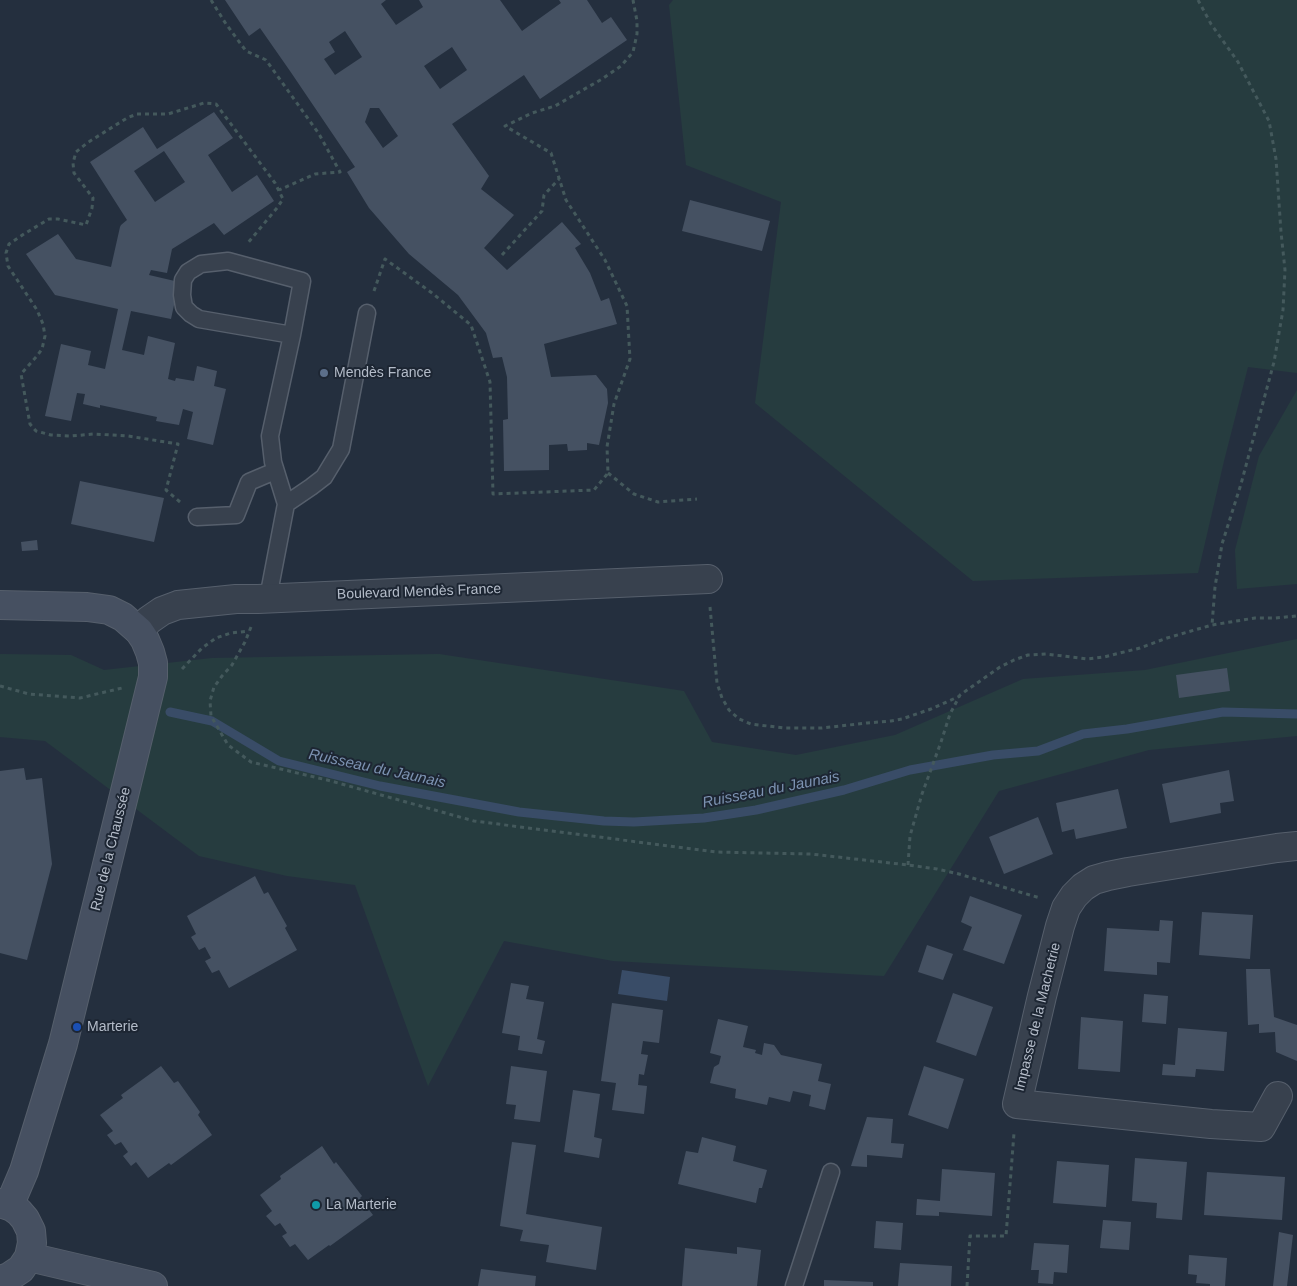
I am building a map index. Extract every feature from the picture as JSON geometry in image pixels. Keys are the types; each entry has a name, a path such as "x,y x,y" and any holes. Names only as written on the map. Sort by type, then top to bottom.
{"street":[{"name":"Boulevard Mendès France","path":"139,631 149,620 162,611 178,605 236,599 708,579"},
{"name":"Rue de la Chaussée","path":"0,605 87,607 109,610 123,617 139,631 145,640 152,657 153,677 63,1044 24,1171 4,1204"},
{"name":"Impasse de la Machetrie","path":"1278,1096 1261,1126 1211,1124 1017,1104 1042,996 1066,908 1082,887 1094,880 1108,876 1166,865 1287,847"},
{"path":"0,1280 9,1277 24,1265 32,1244 29,1226 21,1214 4,1204"},
{"path":"29,1256 153,1286"}],"lane":[{"path":"263,599 286,504 273,462 270,436 292,335 302,281 228,261 200,264 188,272 183,280 182,295 184,307 199,319 292,335"},
{"path":"286,504 324,477 341,449 367,314"},
{"path":"197,517 236,515 250,482 276,471"},
{"path":"794,1286 831,1172"}],"path":[{"path":"211,0 246,51 266,60 319,134 340,172 315,174 279,190"},
{"path":"367,314 385,259 432,293 471,325 490,382 493,494 594,490 608,473 607,447 614,404 630,359 626,306 605,260 566,200 551,153 504,126 532,113 555,106 621,66 633,52 637,34 633,0"},
{"path":"1198,0 1211,24 1238,62 1269,121 1276,159 1285,270 1283,310 1274,362 1222,544 1215,587 1212,625"},
{"path":"197,517 166,490 178,444 94,434 51,435 36,431 30,424 21,374 42,349 45,336 43,324 37,310 8,266 6,253 9,244 49,219 86,225 92,208 93,198 74,173 72,163 76,152 87,143 127,118 137,114 168,114 204,103 216,104 275,183 283,199 249,240 235,263"},
{"path":"502,255 542,211 544,195 559,178"},
{"path":"608,473 634,494 658,502 697,499"},
{"path":"708,579 717,683 722,698 729,710 739,719 751,724 784,728 822,728 891,722 902,719 932,709 960,696 1000,667 1028,655 1046,654 1088,659 1104,657 1140,648 1212,625 1255,618 1297,616"},
{"path":"263,599 232,666 214,687 210,700 211,716 220,734 228,745 251,762 331,781 474,821 716,852 811,854 937,869 1042,898 1066,908"},
{"path":"0,686 29,694 80,698 133,686 151,686 170,690 175,678 202,648 216,638 231,633 249,631"},
{"path":"908,865 910,836 922,794 950,714 960,696"},
{"path":"967,1286 970,1236 1006,1236 1017,1104"}],"green space":[{"path":"673,0 1297,0 1297,373 1248,367 1198,573 973,581 755,403 781,202 686,165 669,5"},
{"path":"1297,390 1297,584 1237,589 1235,550 1259,456"},
{"path":"1297,639 1297,736 1149,750 999,791 884,976 613,961 504,941 428,1086 355,885 287,876 199,856 45,741 0,737 0,654 71,655 104,670 212,658 439,654 684,691 712,742 796,755 895,735 1023,679 1145,670"}],"water":[{"path":"622,970 670,977 667,1001 618,994"}],"building":[{"path":"225,0 386,0 381,4 396,25 423,7 419,0 500,0 522,31 561,3 559,0 587,0 602,23 611,17 627,40 540,99 524,75 452,124 489,176 481,189 514,215 484,248 507,270 562,222 581,244 575,248 590,273 601,301 609,298 617,324 544,344 551,377 596,375 607,389 608,403 599,445 587,443 587,450 568,451 567,444 549,445 549,470 504,471 503,420 508,419 507,377 502,357 493,358 486,333 458,295 409,254 369,208 347,172 355,167 260,28 249,36","holes":["345,31 362,57 335,75 324,59 335,52 329,42","452,47 467,70 440,89 424,66","370,108 379,108 398,136 383,148 365,122"]},
{"path":"214,112 233,138 208,155 232,192 257,175 274,201 224,235 214,223 172,249 167,273 151,270 149,275 179,282 171,319 131,311 122,350 144,355 148,336 175,343 168,379 175,381 176,378 194,381 197,366 217,371 214,386 226,389 213,445 187,439 193,412 183,409 179,425 156,421 157,417 100,405 100,408 83,404 85,394 77,393 71,421 45,416 61,344 91,351 88,365 105,369 118,309 55,295 26,254 58,234 76,259 111,267 120,227 127,220 90,162 143,127 157,149","holes":["164,151 185,182 155,202 134,171"]},
{"path":"690,200 770,221 762,251 682,231"},
{"path":"80,481 164,498 154,542 71,524"},
{"path":"37,540 38,550 22,551 21,542"},
{"path":"1227,668 1230,691 1179,698 1176,675"},
{"path":"24,768 26,780 42,778 52,864 27,960 0,953 0,771"},
{"path":"1229,770 1234,801 1220,803 1221,813 1170,823 1162,784"},
{"path":"1118,789 1127,828 1076,839 1074,829 1062,832 1056,803"},
{"path":"1038,817 1053,854 1004,874 989,837"},
{"path":"255,876 264,894 268,892 287,926 285,928 297,950 229,988 219,970 212,973 205,961 211,958 205,947 199,950 191,937 196,934 187,916"},
{"path":"970,896 1022,915 1004,964 963,950 972,927 961,922"},
{"path":"1202,912 1253,915 1250,959 1199,955"},
{"path":"1160,920 1173,921 1170,963 1157,962 1157,975 1104,971 1107,928 1159,931"},
{"path":"927,945 953,954 943,980 918,972"},
{"path":"1246,969 1270,969 1274,1017 1297,1025 1297,1061 1276,1052 1275,1032 1259,1033 1259,1024 1248,1025"},
{"path":"511,983 529,986 526,999 544,1002 537,1039 545,1041 542,1054 518,1050 520,1036 502,1033"},
{"path":"953,993 993,1007 976,1056 936,1042"},
{"path":"1144,994 1168,996 1166,1024 1142,1022"},
{"path":"612,1003 663,1010 659,1043 643,1041 641,1054 648,1055 644,1075 639,1074 638,1085 647,1086 644,1114 612,1110 616,1083 601,1081"},
{"path":"1081,1017 1123,1021 1120,1072 1078,1069"},
{"path":"718,1019 748,1026 743,1047 756,1050 755,1053 762,1055 764,1043 774,1045 781,1055 822,1064 818,1081 831,1084 825,1110 809,1106 811,1095 793,1091 790,1102 769,1097 767,1105 735,1098 736,1089 710,1083 714,1067 719,1064 721,1056 710,1053"},
{"path":"1178,1028 1227,1032 1224,1071 1196,1069 1195,1077 1162,1075 1163,1064 1175,1065"},
{"path":"161,1066 174,1083 178,1081 200,1112 198,1115 212,1135 171,1165 169,1163 148,1178 136,1162 131,1166 123,1156 128,1152 121,1142 115,1145 107,1135 113,1131 100,1115 123,1098 121,1095"},
{"path":"511,1066 547,1071 540,1122 514,1119 516,1105 506,1104"},
{"path":"924,1066 964,1079 948,1129 908,1115"},
{"path":"573,1090 600,1094 594,1137 602,1139 599,1158 564,1152"},
{"path":"867,1117 893,1119 891,1143 904,1144 902,1158 867,1155 867,1167 851,1166"},
{"path":"702,1137 736,1146 733,1161 767,1170 762,1188 759,1188 756,1203 678,1184 686,1151 698,1153"},
{"path":"512,1142 536,1145 526,1214 602,1227 596,1270 546,1262 549,1245 520,1241 523,1230 500,1226"},
{"name":"La Marterie","path":"322,1146 334,1164 336,1162 362,1196 360,1198 373,1215 308,1260 295,1244 290,1247 282,1236 287,1233 280,1223 275,1226 266,1216 272,1211 260,1195 281,1179 280,1176"},
{"path":"1135,1158 1187,1162 1182,1220 1156,1218 1157,1203 1132,1201"},
{"path":"1057,1161 1109,1165 1106,1207 1053,1203"},
{"path":"942,1169 995,1173 992,1216 939,1212 939,1216 916,1215 917,1199 940,1201"},
{"path":"1207,1172 1285,1177 1282,1220 1204,1215"},
{"path":"1103,1220 1131,1222 1129,1250 1100,1248"},
{"path":"876,1221 903,1223 901,1250 874,1248"},
{"path":"1279,1232 1293,1235 1287,1286 1273,1286"},
{"path":"1034,1243 1069,1245 1067,1273 1054,1272 1053,1284 1038,1283 1039,1270 1031,1270"},
{"path":"737,1247 761,1250 757,1286 682,1286 685,1248 737,1254"},
{"path":"1189,1255 1227,1258 1225,1286 1210,1286 1210,1284 1196,1283 1197,1275 1188,1274"},
{"path":"900,1263 952,1266 951,1286 898,1286"},
{"path":"481,1269 536,1276 535,1286 478,1286"},
{"path":"824,1280 873,1282 873,1286 824,1286"}],"waterway":[{"name":"Ruisseau du Jaunais","path":"170,712 212,721 279,761 380,786 519,812 604,821 634,822 704,818 756,810 844,790 910,770 993,755 1038,751 1083,734 1127,729 1223,712 1297,714"}],"place":[{"name":"Mendès France","path":"324,373"},
{"name":"Marterie","path":"77,1027"},
{"name":"La Marterie","path":"316,1205"}]}
